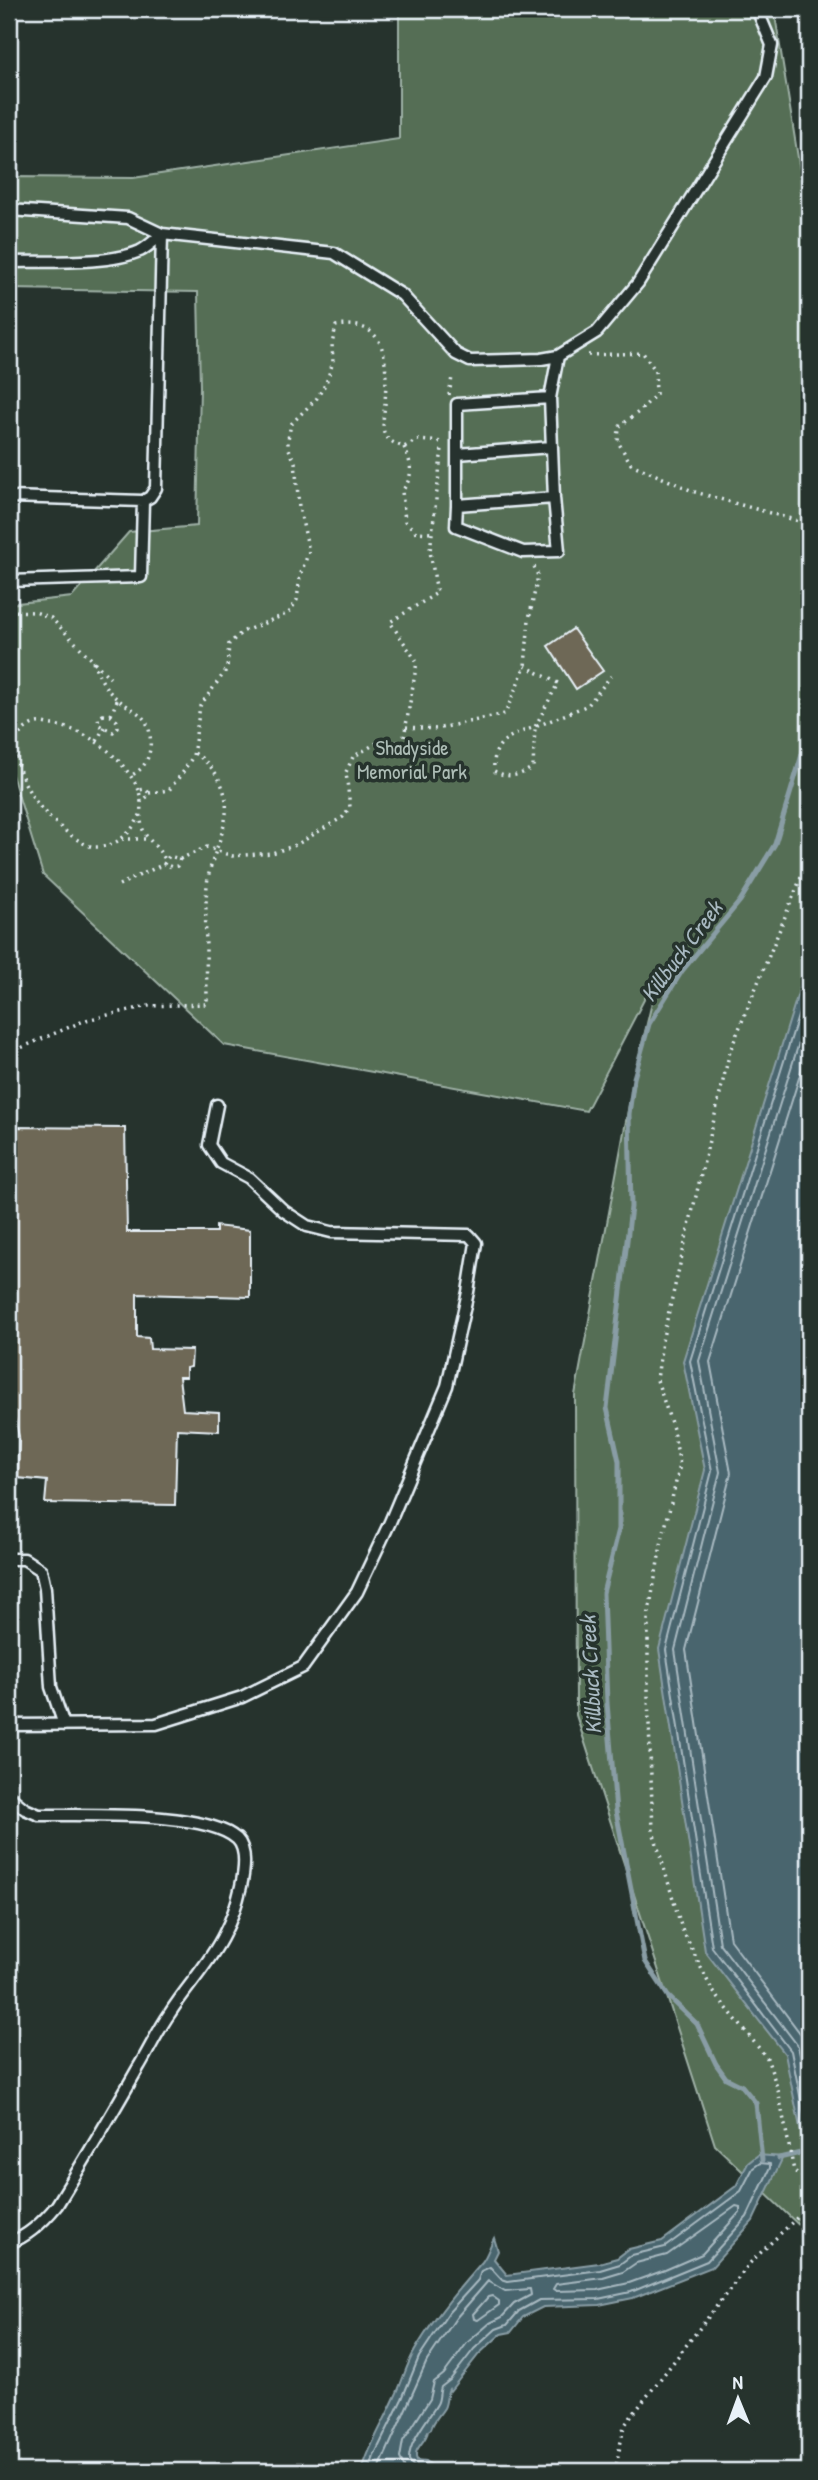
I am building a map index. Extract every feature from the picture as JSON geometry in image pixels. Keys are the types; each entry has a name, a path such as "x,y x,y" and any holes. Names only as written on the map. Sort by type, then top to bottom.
{"lane":[{"path":"9,210 128,218 162,234 334,253 402,295 456,354 470,361 558,356 597,332 638,283 766,77 772,45 757,9"},
{"path":"9,262 86,261 125,255 141,251 162,234"},
{"path":"9,496 143,500 150,497 156,488 162,234"},
{"path":"550,398 457,404 456,526 523,552 559,551 550,398 558,356"},
{"path":"457,454 552,447"},
{"path":"457,505 554,498"},
{"path":"9,580 141,577 143,500"},
{"path":"9,1725 156,1724 242,1697 303,1667 358,1592 447,1386 476,1243 469,1235 331,1232 307,1226 284,1211 249,1178 221,1163 209,1145 217,1105"},
{"path":"9,1559 24,1559 41,1570 45,1588 51,1687 64,1725"},
{"path":"9,1796 26,1810 39,1815 155,1817 207,1825 225,1830 239,1840 244,1854 243,1878 224,1936 169,2014 57,2204 44,2221 26,2235 9,2243"}],"path":[{"path":"141,802 149,793 169,790 194,753 200,706 227,669 229,644 242,632 289,613 297,600 300,576 309,551 299,507 295,462 288,447 288,439 291,424 317,398 326,383 332,362 336,326 353,324 371,330 381,344 386,376 384,432 392,443 404,447 412,472 402,491 405,522 416,533 434,533"},
{"path":"582,355 642,353 655,370 656,394 620,428 618,442 631,464 695,492 809,524"},
{"path":"448,403 452,376"},
{"path":"119,885 165,862 169,856 180,859 207,848 232,856 272,853 296,845 336,822 350,807 346,772 353,757 380,741 403,743 417,662 390,622 437,593 430,551 443,442 418,440 404,447"},
{"path":"406,727 436,729 505,714 525,666 529,619 538,576 534,566"},
{"path":"9,611 35,612 51,618 110,678"},
{"path":"93,661 110,693 137,711 147,722 151,735 149,758 140,771 131,775"},
{"path":"525,666 558,683 535,727 533,767 519,776 502,775 494,771 493,755 505,738 535,727 588,705 611,676"},
{"path":"111,716 118,698"},
{"path":"103,715 111,716 118,727 113,732 104,727 99,725 98,718 103,715"},
{"path":"148,839 122,839 96,847 76,839 38,805 17,769 12,743 23,730 38,723 65,727 97,741 131,775 139,790 140,825 148,839 172,867 177,866 180,859"},
{"path":"97,741 104,727"},
{"path":"9,1053 86,1020 148,1006 208,1004 207,883 227,811 225,796 213,768 194,753"},
{"path":"139,790 145,789 149,793"},
{"path":"122,839 136,824 141,813"},
{"path":"809,858 730,1051 662,1341 657,1380 673,1429 680,1465 661,1545 648,1617 653,1831 682,1929 712,1990 767,2058 778,2090 794,2171 809,2181"},
{"path":"615,2471 624,2426 640,2404 750,2263 809,2206"}],"green space":[{"name":"Shadyside Memorial Park","path":"399,9 774,9 809,226 809,2235 715,2145 576,1715 575,1395 634,1078 660,969 586,1111 224,1045 43,875 9,765 9,604 72,597 129,532 197,526 200,387 198,292 9,289 9,177 133,178 399,139"}],"water":[{"path":"809,958 809,2160 805,2152 785,2054 705,1951 659,1649 705,1470 683,1361"},
{"path":"758,2155 783,2157 753,2221 712,2267 633,2298 599,2305 543,2307 523,2317 511,2332 501,2334 479,2354 450,2391 449,2389 444,2408 416,2452 417,2460 431,2465 428,2471 362,2471 414,2352 437,2317 484,2260 494,2238 498,2251 494,2259 507,2275 599,2263 617,2258 629,2249 662,2241 736,2186 748,2163"}],"building":[{"path":"573,629 603,671 576,689 548,646"},
{"path":"9,1127 125,1128 127,1232 216,1232 216,1226 250,1230 250,1297 137,1294 137,1337 149,1338 150,1349 192,1350 191,1367 186,1368 186,1377 179,1377 183,1410 219,1412 219,1431 177,1429 175,1505 45,1503 47,1481 18,1478 19,1437 15,1419 9,1417"}],"waterway":[{"name":"Killbuck Creek","path":"762,2160 756,2103 742,2086 726,2078 716,2064 697,2024 668,1996 645,1961 616,1811 607,1703 603,1593 619,1529 619,1461 607,1408 631,1207 629,1114 634,1078 649,1024 682,971 740,901 775,844 807,738 809,671"},
{"path":"779,2158 805,2152"}]}
